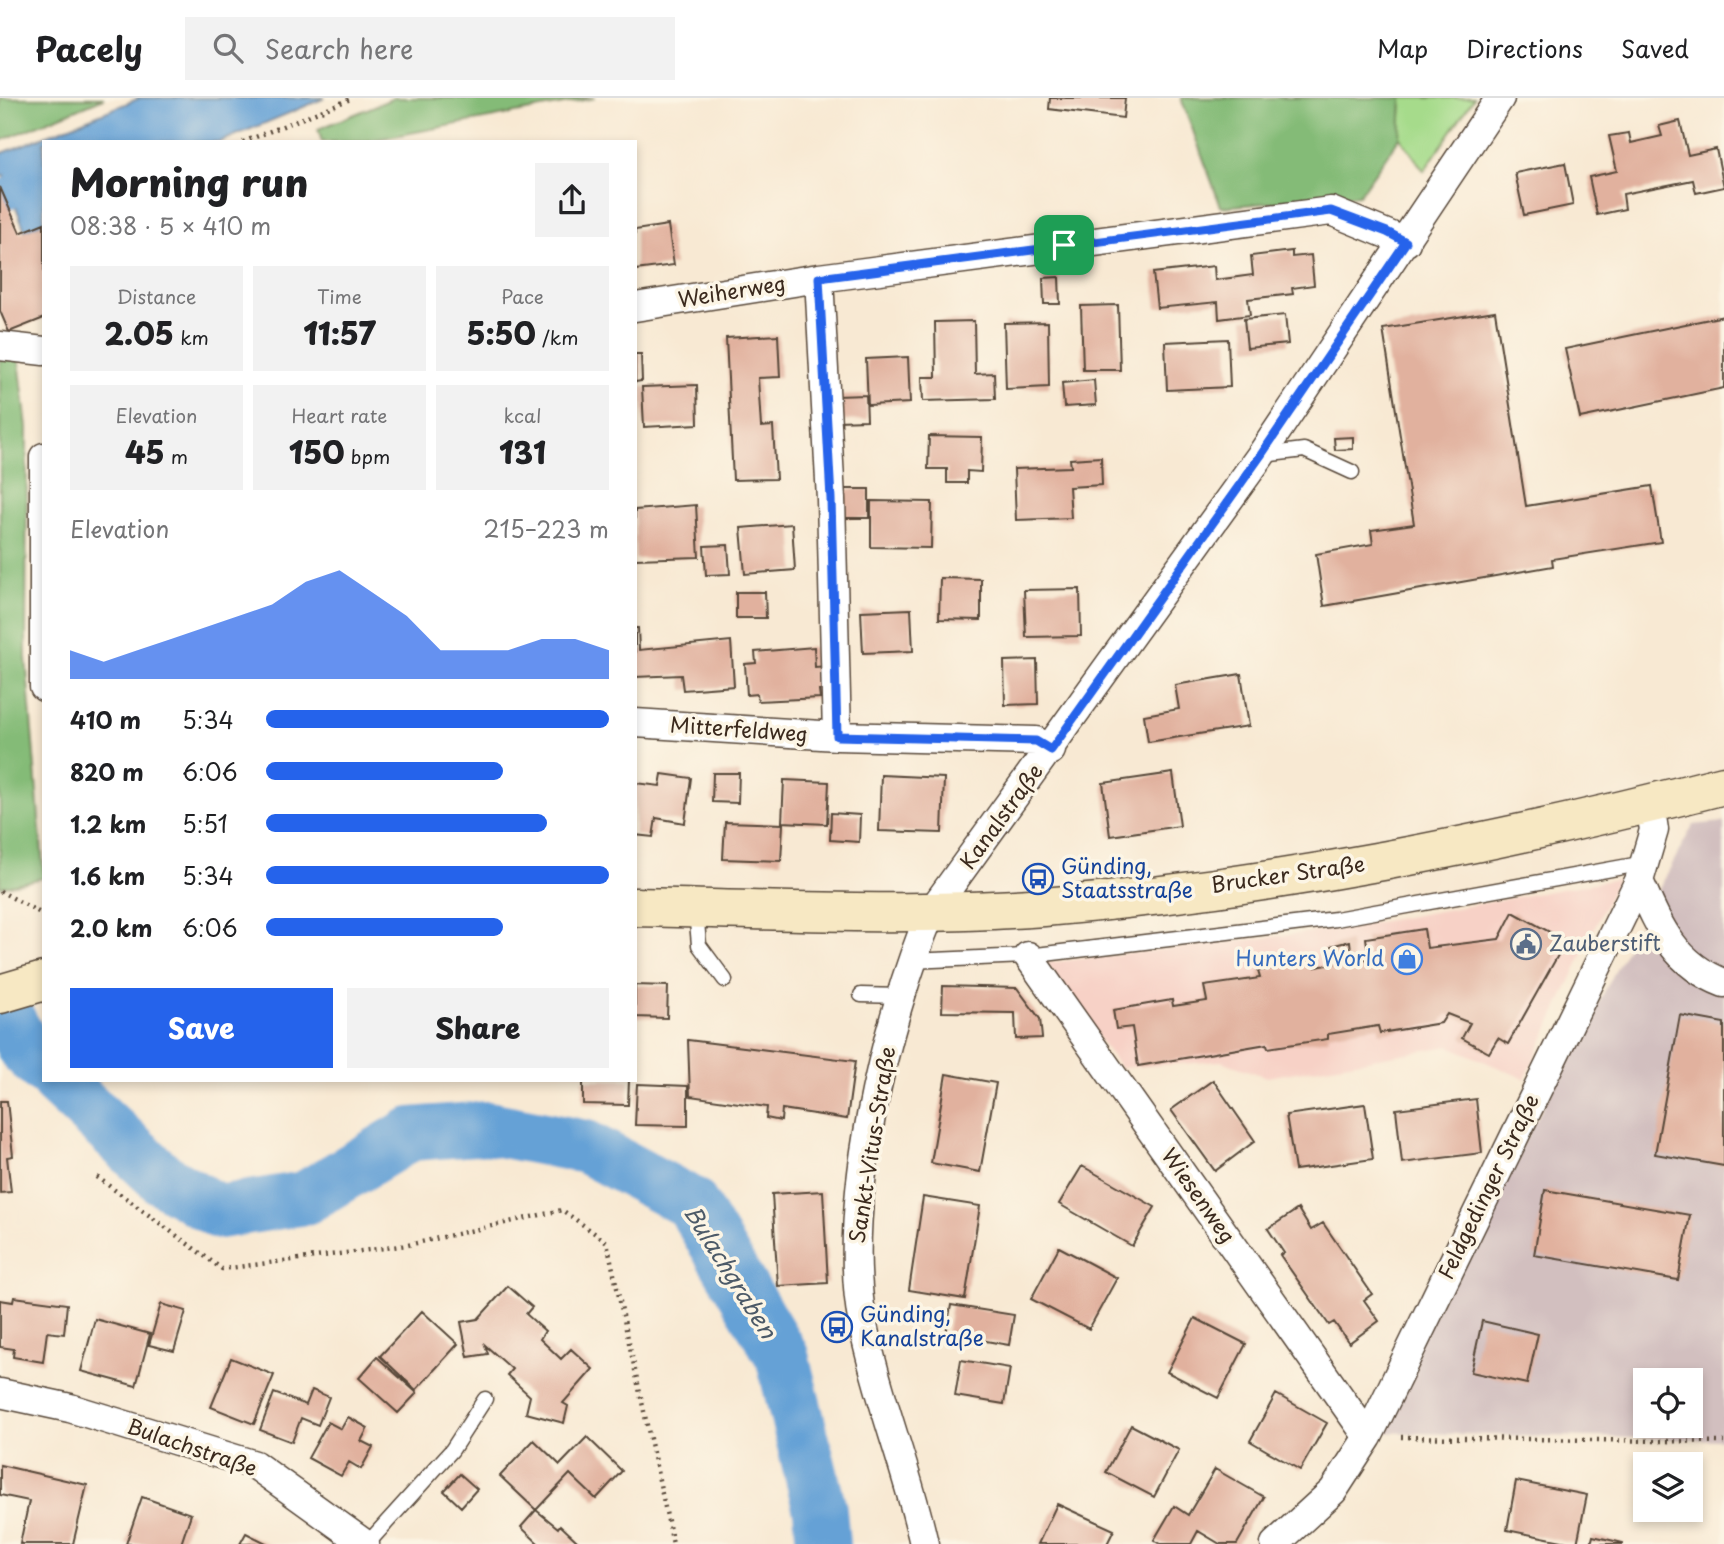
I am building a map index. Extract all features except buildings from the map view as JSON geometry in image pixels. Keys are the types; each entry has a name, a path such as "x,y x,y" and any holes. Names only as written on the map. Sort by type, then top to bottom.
{"main road":[{"name":"Brucker Straße","path":"637,907 931,912 1044,907 1157,895 1493,841 1724,785"}],"street":[{"name":"Kanalstraße","path":"931,912 1051,750 1261,455 1500,98"},
{"name":"Weiherweg","path":"637,307 819,278 1331,211 1406,242"},
{"path":"819,278 831,499 837,736"},
{"path":"0,345 42,351"},
{"name":"Mitterfeldweg","path":"637,723 837,736 1036,741 1051,750"},
{"name":"Feldgedinger Straße","path":"1275,1544 1333,1491 1368,1437 1642,872 1654,830 1650,804"},
{"path":"1642,872 1662,935 1710,978 1724,983"},
{"name":"Sankt-Vitus-Straße","path":"924,1544 864,1327 856,1269 856,1223 873,1115 900,996 910,961 931,912"},
{"name":"Wiesenweg","path":"1028,956 1368,1437"},
{"name":"Bulachstraße","path":"0,1393 70,1408 255,1465 366,1544"}],"lane":[{"path":"1261,455 1304,450 1352,472"},
{"path":"910,961 1028,956 1336,919 1642,872"},
{"path":"695,908 699,945 726,980"},
{"path":"861,995 900,996"},
{"path":"366,1544 452,1450 485,1399"}],"path":[{"path":"248,140 353,98"},
{"path":"0,891 42,914"},
{"path":"97,1177 222,1269 408,1245 562,1210 607,1242 673,1544"},
{"path":"1368,1437 1724,1442"}],"shaded area":[{"path":"1724,822 1724,1440 1636,1438 1703,1438 1703,1368 1633,1368 1633,1438 1370,1432 1693,825"},
{"path":"1617,879 1525,1079 1449,1046 1267,1077 1221,1061 1120,1068 1046,963 1340,929"}],"green space":[{"path":"0,98 104,98 0,141"},
{"path":"394,98 595,98 374,140 321,140 318,129"},
{"path":"1181,98 1402,98 1400,137 1359,195 1221,207"},
{"path":"1402,98 1474,98 1424,171 1400,137"},
{"path":"0,359 19,360 27,427 26,657 42,878 0,887"}],"water":[{"path":"140,98 325,98 225,140 42,140 42,224 25,231 4,175 0,176 0,154"}],"waterway":[{"path":"4,195 42,180"},
{"name":"Bulachgraben","path":"0,1003 25,1050 42,1066"},
{"name":"Bulachgraben","path":"59,1082 163,1179 219,1212 305,1198 411,1134 488,1128 586,1147 691,1203 782,1356 820,1510 823,1544"},
{"path":"808,1544 820,1510"}],"place":[{"name":"Günding, Staatsstraße","path":"1038,879"},
{"name":"Zauberstift","path":"1526,944"},
{"name":"Hunters World","path":"1407,959"},
{"name":"Günding, Kanalstraße","path":"837,1327"}],"route":[{"path":"1331,211 1406,242 1261,455 1051,750 1036,741 837,736 831,499 819,278 1064,245 1331,211"}]}
